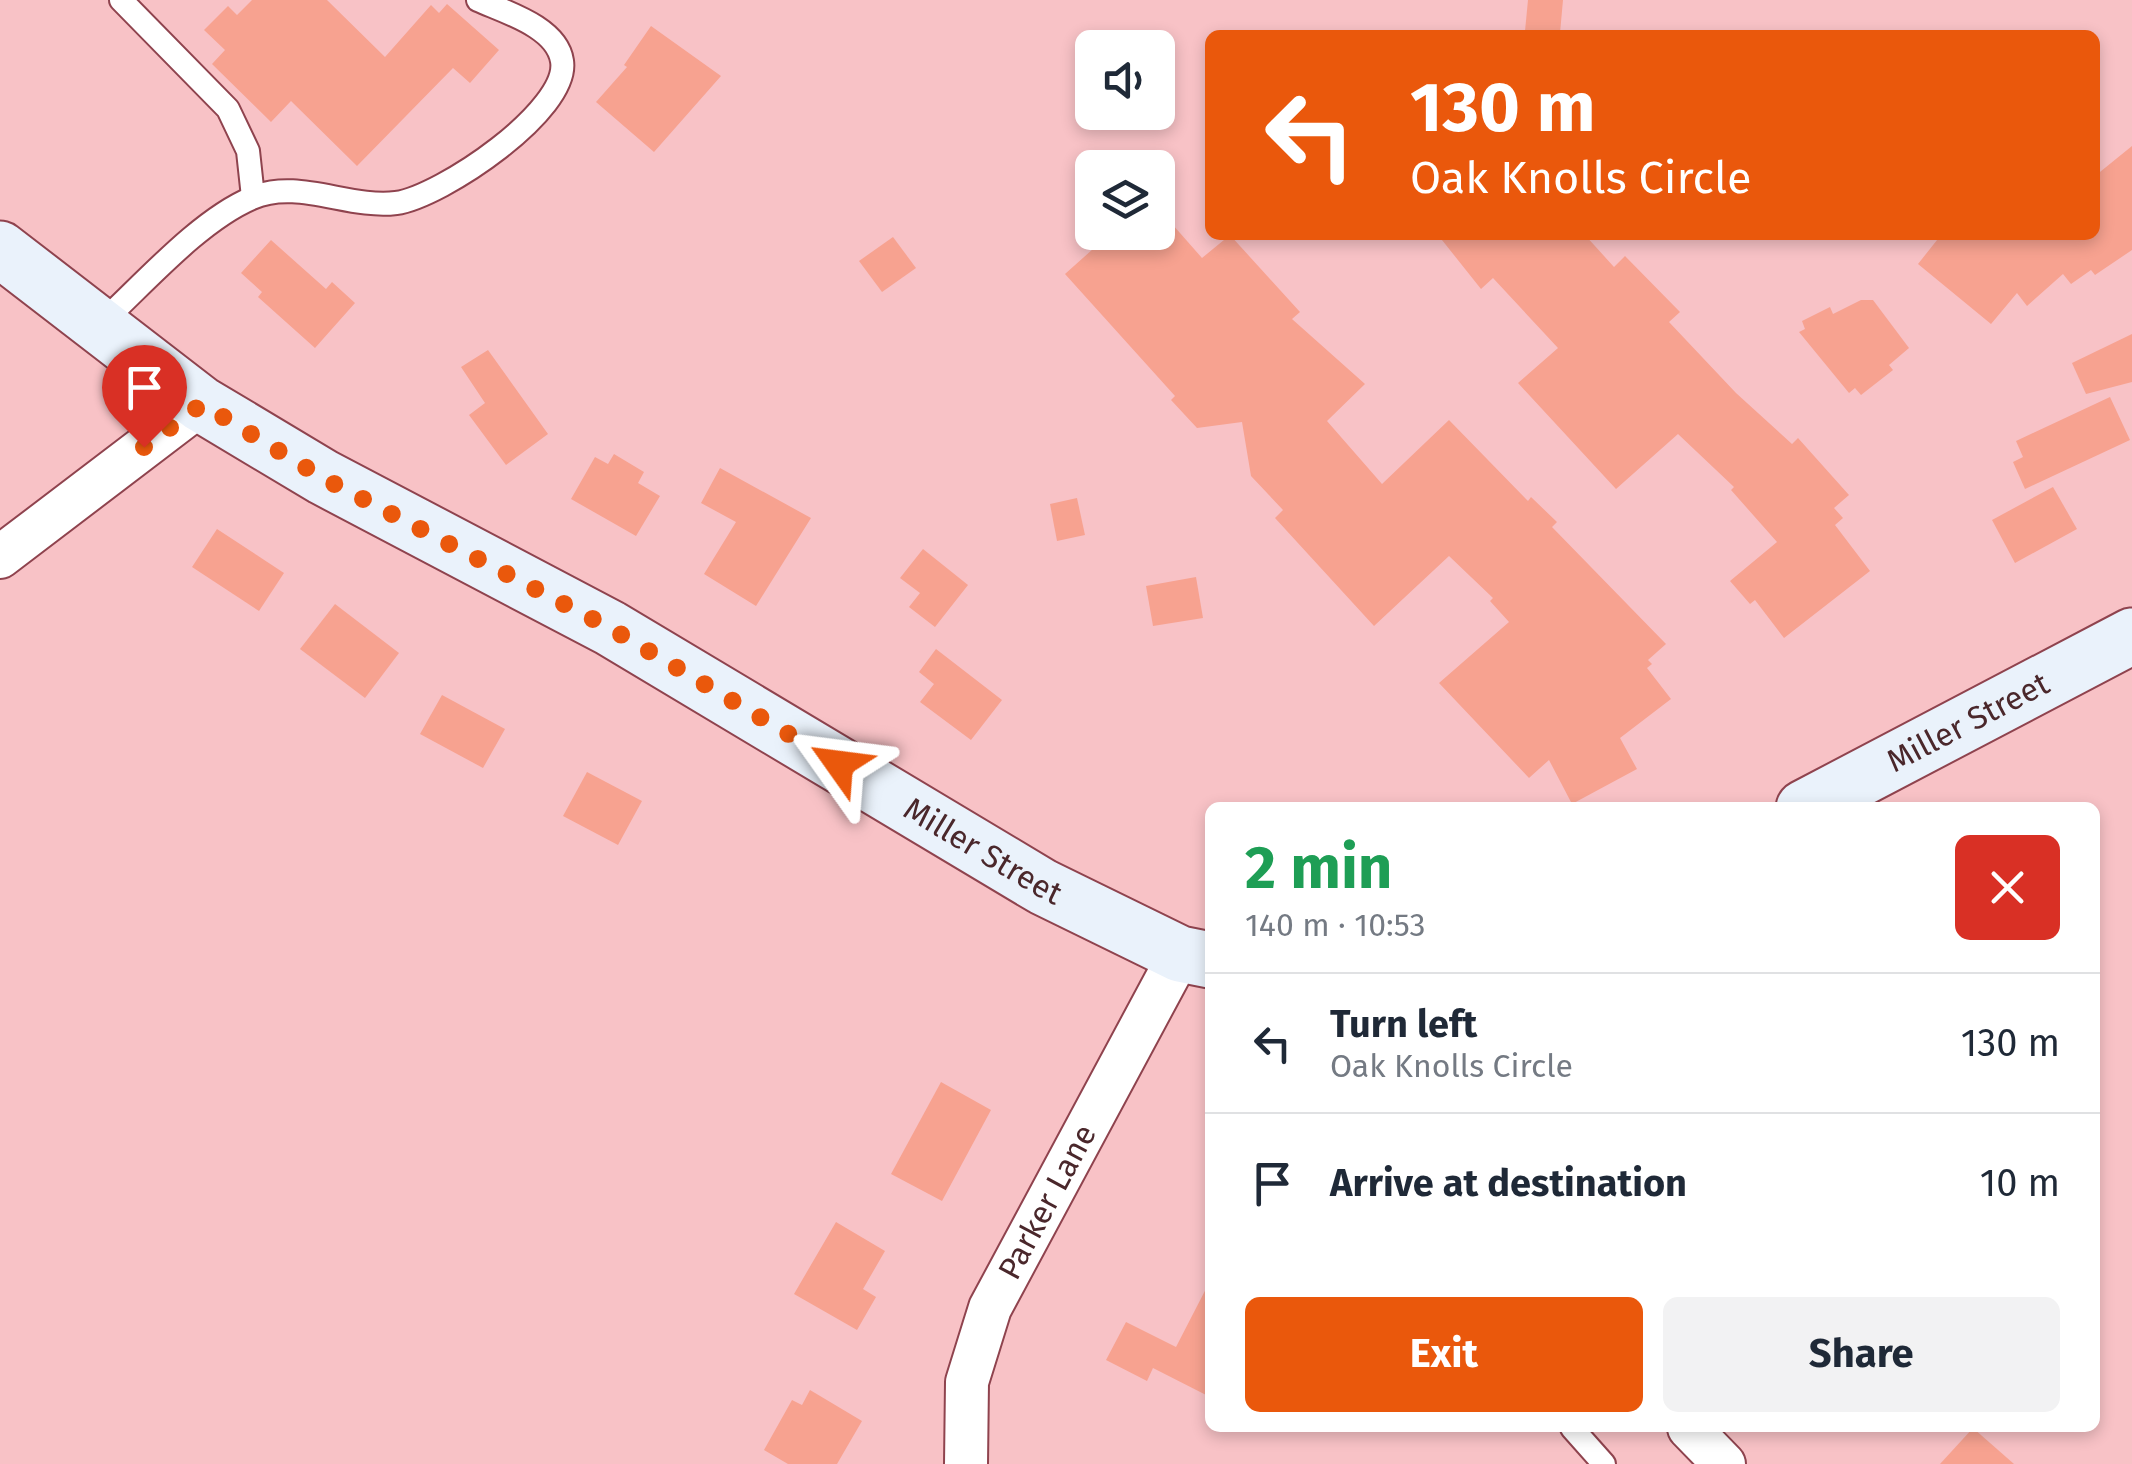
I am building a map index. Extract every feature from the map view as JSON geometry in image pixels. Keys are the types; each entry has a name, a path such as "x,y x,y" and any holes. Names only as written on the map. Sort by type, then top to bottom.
{"street":[{"name":"Miller Street","path":"0,250 202,404 323,478 610,628 1043,888 1195,957"},
{"path":"0,557 202,404"},
{"name":"Miller Street","path":"1815,802 2132,636"},
{"name":"Parker Lane","path":"966,1464 967,1382 990,1308 1195,957"},
{"path":"1692,1432 1724,1464"}],"lane":[{"path":"121,0 228,109 248,151 253,197"},
{"path":"97,327 208,226 253,197 289,191 354,202 397,203 428,193 492,158 558,88 562,61 552,41 528,23 478,0"},
{"path":"1576,1432 1604,1464"}],"building":[{"path":"252,0 327,0 385,57 431,5 439,13 447,4 499,50 470,83 453,68 357,166 291,101 271,122 212,64 225,50 204,30 228,6 237,15"},
{"path":"1528,0 1563,0 1560,30 1525,30"},
{"path":"651,26 721,76 654,152 596,102 627,67 624,65"},
{"path":"2132,146 2132,250 2095,275 2091,270 2071,284 2063,274 2027,306 2017,293 1991,324 1918,264 1937,240 2100,240 2100,172"},
{"path":"1175,227 1202,258 1224,240 1235,240 1300,312 1292,319 1365,384 1327,421 1382,484 1449,420 1528,501 1531,497 1557,522 1552,527 1666,644 1648,660 1652,664 1647,668 1671,699 1620,738 1637,769 1576,802 1571,802 1549,760 1529,778 1439,683 1509,622 1490,601 1493,598 1449,556 1374,626 1275,518 1283,510 1251,476 1242,422 1197,428 1171,400 1175,396 1065,274 1092,250 1175,250"},
{"path":"893,237 916,268 882,292 859,261"},
{"path":"271,240 326,289 332,282 355,303 315,348 258,297 262,292 241,273"},
{"path":"1442,240 1590,240 1614,267 1625,256 1680,312 1669,322 1736,393 1792,444 1798,438 1849,495 1834,508 1843,518 1835,525 1870,571 1784,638 1755,600 1750,604 1730,581 1777,542 1731,490 1734,487 1678,434 1616,489 1518,383 1558,348 1493,278 1481,289"},
{"path":"1861,300 1873,300 1909,348 1889,365 1893,370 1861,395 1855,388 1849,393 1799,332 1805,329 1802,321 1830,307 1833,314"},
{"path":"2132,334 2132,382 2086,394 2072,363"},
{"path":"488,350 548,434 506,465 469,415 485,403 461,367"},
{"path":"2110,397 2130,440 2025,489 2013,462 2023,457 2016,441"},
{"path":"614,454 644,472 638,483 660,496 636,536 571,499 595,457 608,464"},
{"path":"720,468 811,518 756,606 704,574 736,522 701,503"},
{"path":"2053,487 2077,529 2015,563 1992,520"},
{"path":"1077,498 1085,535 1057,541 1050,504"},
{"path":"217,529 284,573 259,611 192,567"},
{"path":"923,549 968,585 935,627 909,607 920,593 900,578"},
{"path":"1196,577 1203,618 1153,626 1146,586"},
{"path":"335,604 399,653 365,698 300,649"},
{"path":"936,649 1002,700 971,740 920,702 934,684 919,672"},
{"path":"442,695 505,729 483,768 420,734"},
{"path":"587,772 642,801 618,845 563,816"},
{"path":"941,1082 991,1110 942,1201 891,1174"},
{"path":"836,1222 885,1251 863,1289 876,1297 857,1330 794,1294"},
{"path":"1205,1291 1205,1394 1153,1368 1147,1381 1106,1360 1126,1322 1176,1347"},
{"path":"810,1390 862,1421 837,1464 788,1464 764,1450 792,1400 802,1405"},
{"path":"1969,1432 1978,1432 2014,1464 1940,1464"}],"route":[{"path":"144,447 202,404 323,478 610,628 839,764"}]}
